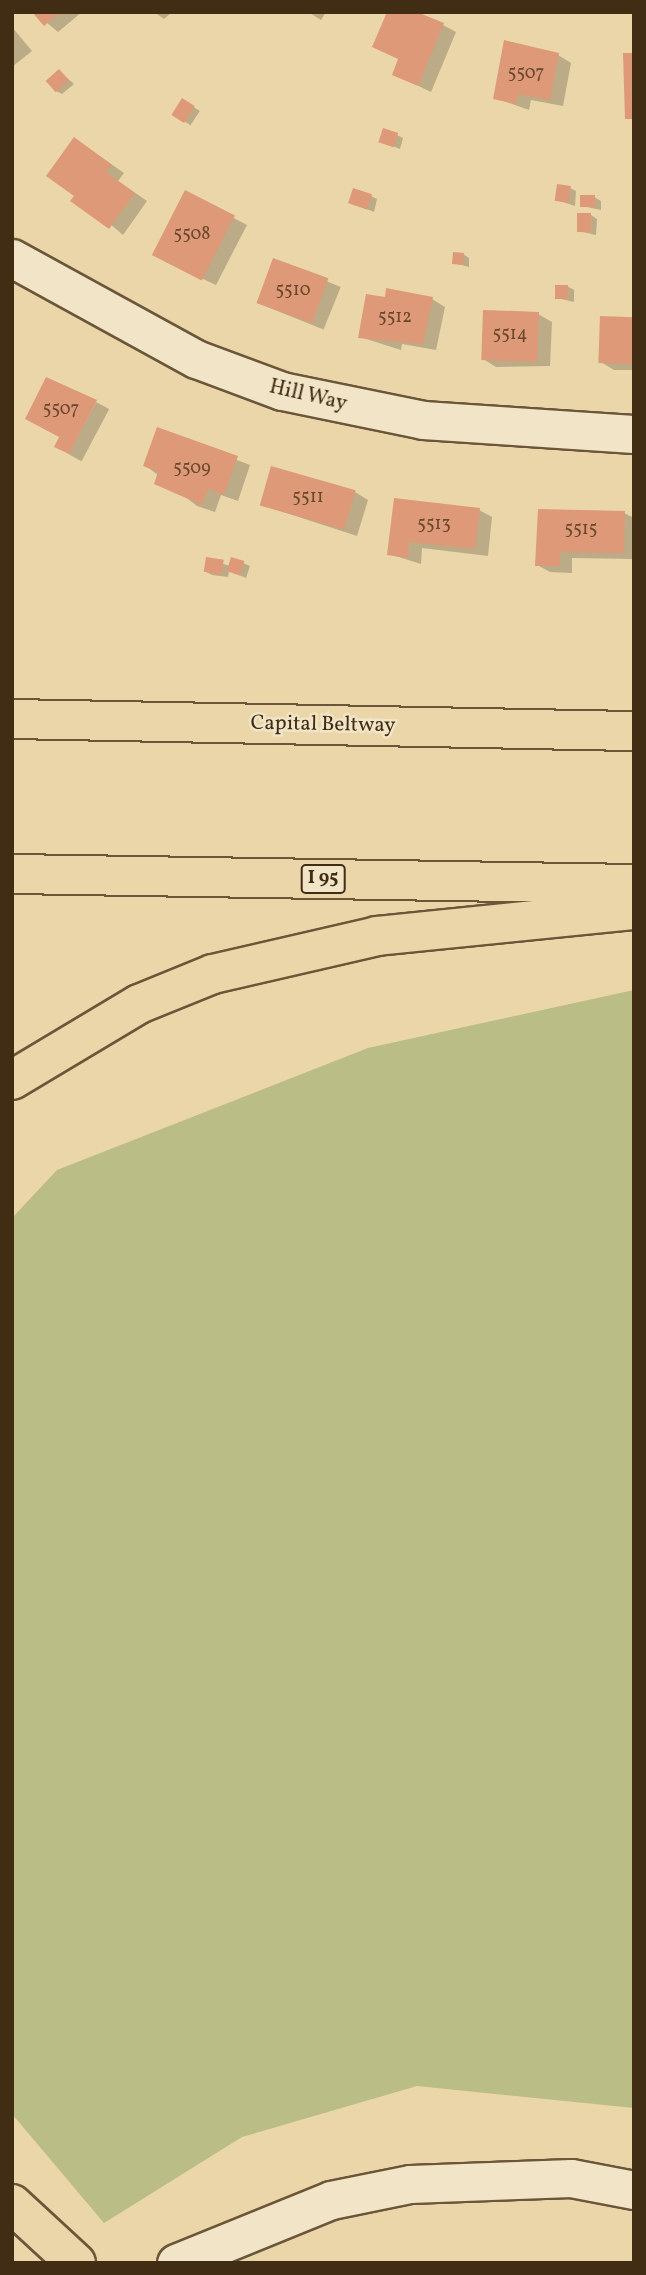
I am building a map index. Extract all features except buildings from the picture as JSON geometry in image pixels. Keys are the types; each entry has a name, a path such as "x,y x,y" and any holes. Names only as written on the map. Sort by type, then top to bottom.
{"highway":[{"name":"Capital Beltway","path":"14,719 634,731"},
{"name":"I 95","path":"12,874 634,884"},
{"path":"12,1080 139,1004 212,974 377,936 634,910"},
{"path":"12,2204 76,2263"}],"street":[{"name":"Hill Way","path":"12,258 196,359 282,391 424,420 634,434"},
{"path":"176,2263 331,2200 410,2184 571,2178 634,2190"}],"green space":[{"path":"634,990 634,2108 417,2086 242,2137 104,2223 12,2114 12,1218 57,1170 368,1048"}]}
